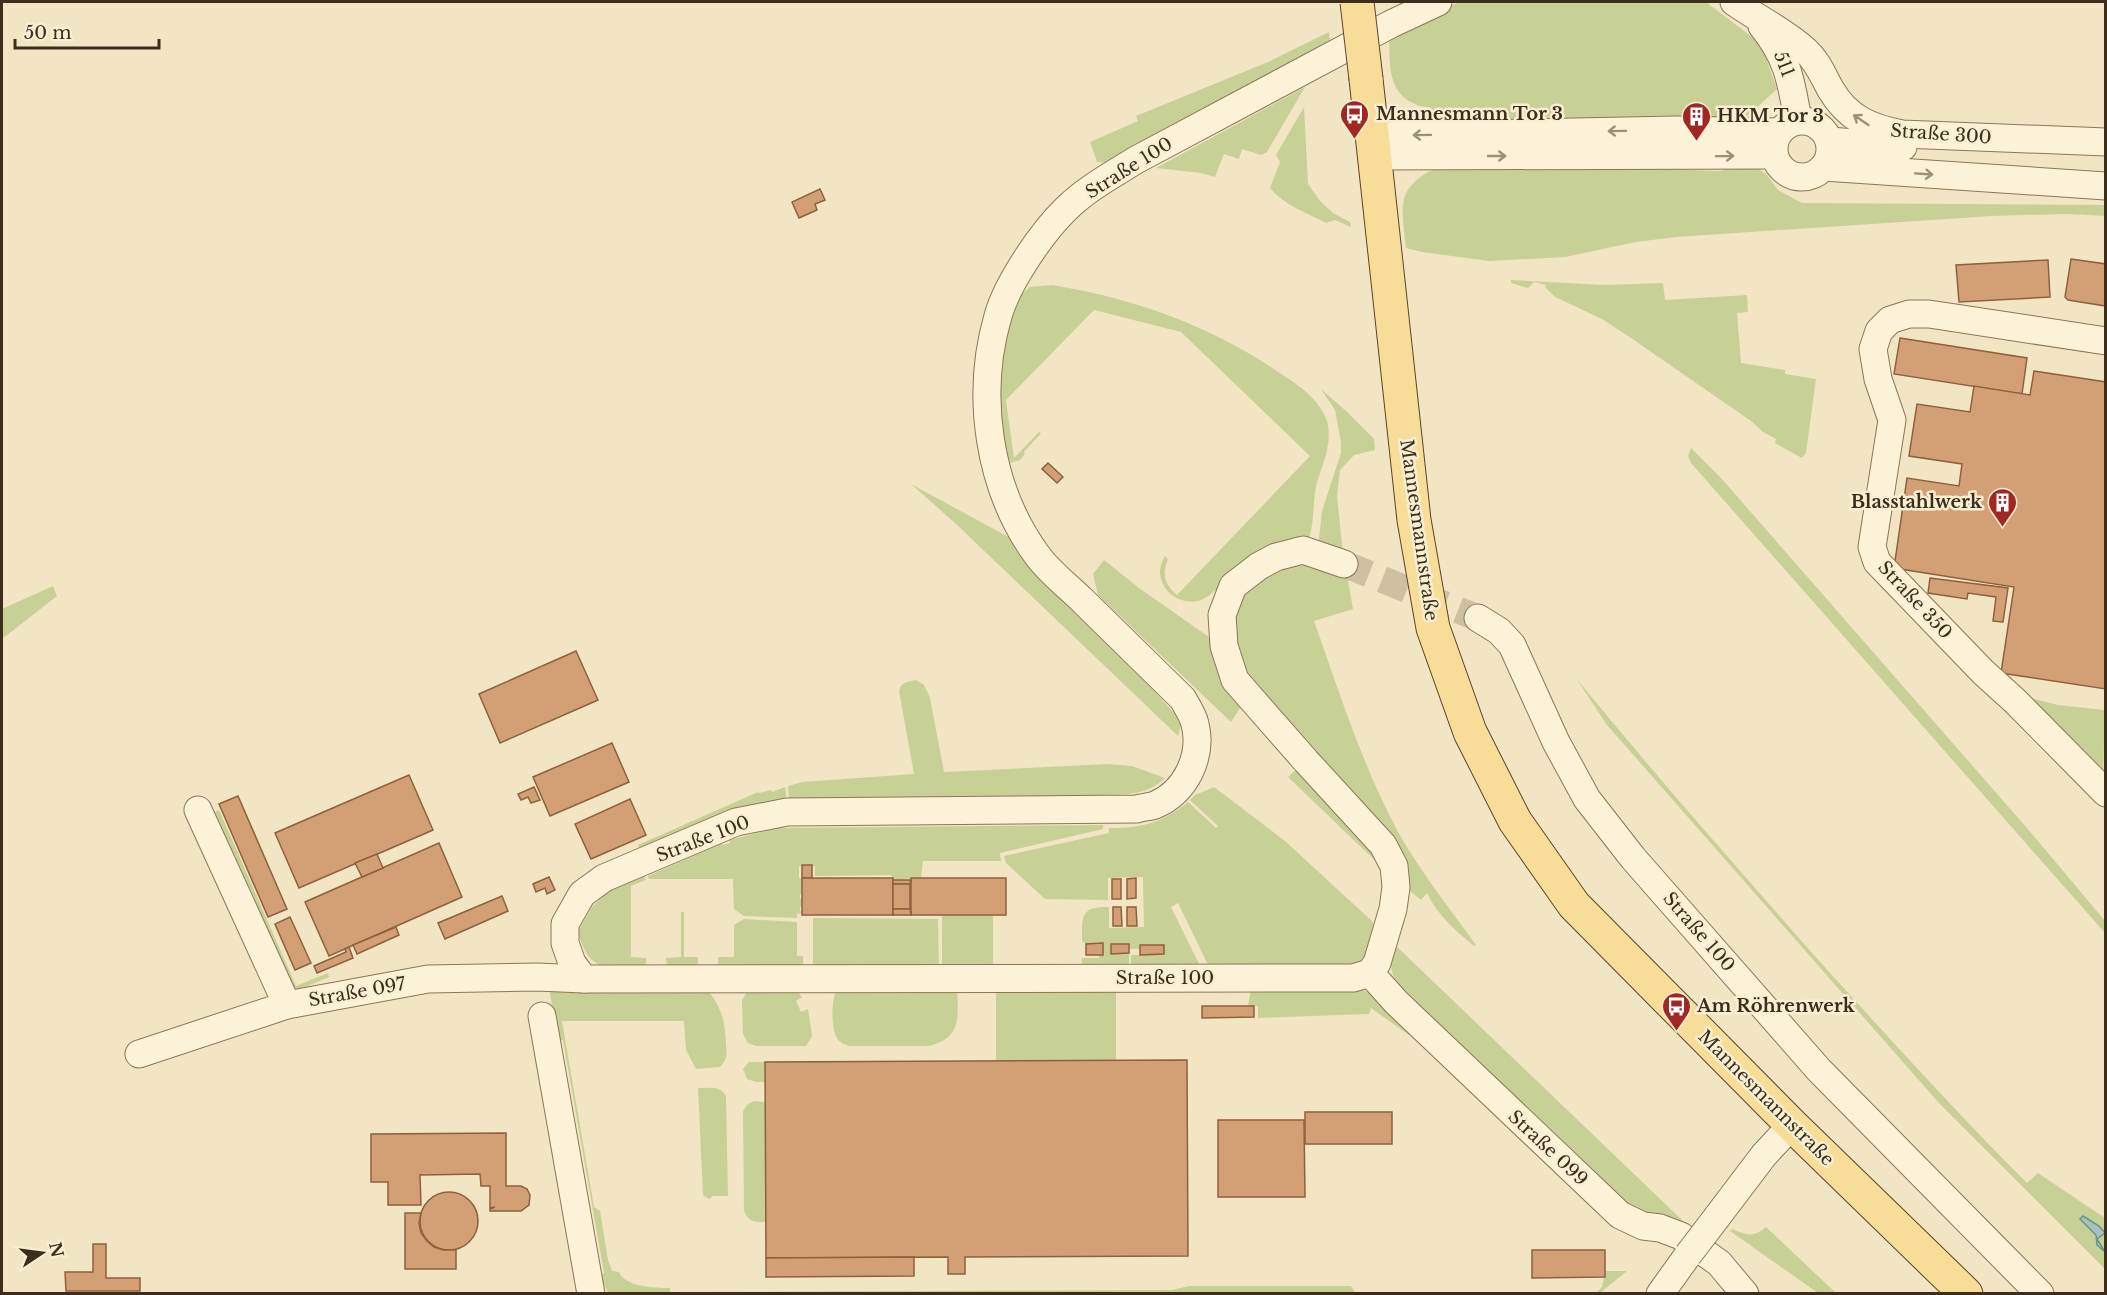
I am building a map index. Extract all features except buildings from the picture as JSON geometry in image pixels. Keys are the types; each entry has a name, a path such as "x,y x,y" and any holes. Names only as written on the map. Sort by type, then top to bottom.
{"main road":[{"name":"Mannesmannstraße","path":"1357,2 1414,520 1433,628 1470,732 1515,821 1574,905 1792,1125 1965,1293"}],"street":[{"name":"Straße 100","path":"1370,973 1353,978 584,979 572,963 565,943 565,924 582,894 604,878 736,822 787,812 1137,809 1155,805 1176,792 1191,770 1198,745 1195,722 1183,699 1037,556 1012,513 995,465 987,416 988,363 998,315 1018,272 1040,239 1066,209 1100,182 1136,160 1390,24 1438,2"},
{"name":"511","path":"1744,9 1775,42 1789,70 1784,136"},
{"name":"Straße 300","path":"1744,9 1774,27 1807,52 1821,68 1839,102 1862,122 1877,129 1902,134 2102,141"},
{"path":"1374,146 1784,136 1806,120 1821,128 1830,141 1830,151 1824,167"},
{"path":"1784,136 1778,163 1791,175 1809,176 1824,167 2106,186"},
{"path":"1830,141 1897,147 1979,149 2102,141"},
{"name":"Straße 350","path":"2106,341 1929,314 1909,314 1890,321 1879,331 1873,349 1878,379 1892,420 1872,547 1877,562 1983,672 2106,793"},
{"path":"1344,564 1303,550 1276,557 1259,566 1233,586 1222,615 1224,646 1235,680 1306,762 1383,845 1394,866 1396,887 1393,909 1377,963 1370,973"},
{"name":"Straße 100","path":"1478,618 1499,631 1512,645 1556,742 1587,800 1633,858 1819,1070 2040,1293"},
{"path":"198,810 287,1005"},
{"name":"Straße 099","path":"1370,973 1396,1002 1620,1215 1643,1226 1659,1228 1681,1236 1719,1263 1745,1293"},
{"name":"Straße 097","path":"139,1054 287,1005 428,979 537,977 584,979"},
{"path":"542,1016 591,1293"},
{"path":"1660,1293 1764,1155 1792,1125"}],"green space":[{"path":"1459,2 1706,2 1756,40 1765,55 1777,89 1742,121 1431,119 1430,108 1406,99 1398,91 1391,72 1389,36"},
{"path":"1329,32 1330,42 1107,163 1097,162 1090,142 1138,121 1136,116 1268,62"},
{"path":"1305,87 1267,152 1261,155 1242,149 1239,159 1224,154 1215,177 1201,173 1156,168"},
{"path":"1304,107 1308,184 1320,201 1333,213 1350,222 1351,227 1335,220 1326,223 1289,204 1270,188 1280,162 1276,155"},
{"path":"1601,167 1720,171 1750,167 1767,175 1778,190 1802,203 2105,205 2106,216 2065,214 1992,216 1676,237 1636,242 1565,257 1489,261 1406,248 1403,211 1407,192 1413,183 1436,168"},
{"path":"1511,280 1604,285 1663,283 1665,300 1747,295 1748,312 1737,313 1741,363 1785,370 1785,374 1816,379 1806,453 1802,458 1775,443 1776,439 1631,338 1602,319 1555,297 1545,287 1546,285 1534,282 1528,288 1511,283"},
{"path":"1052,285 1142,306 1199,328 1253,356 1314,399 1327,421 1329,440 1315,492 1311,532 1305,542 1257,556 1201,600 1191,602 1180,599 1170,594 1164,586 1160,571 1165,556 1168,559 1165,578 1169,587 1177,595 1310,456 1181,332 1094,310 1006,400 1014,458 1039,432 1041,433 1020,460 1010,463 1002,447 999,434 1001,342 1017,298 1030,287"},
{"path":"1321,389 1374,439 1375,450 1354,455 1340,470 1337,496 1343,554 1318,548 1322,511 1341,453 1335,410"},
{"path":"1691,448 1721,478 2033,835 2105,921 2105,933 1691,463 1688,456"},
{"path":"911,484 1012,539 1182,722 1178,736 956,524"},
{"path":"1104,560 1139,588 1209,637 1242,705 1231,722 1098,595 1093,574"},
{"path":"1296,561 1347,575 1353,609 1314,621 1351,726 1383,803 1414,858 1476,945 1474,946 1442,915 1427,893 1421,900 1406,888 1408,867 1249,682 1232,636 1238,598 1287,562"},
{"path":"53,586 57,596 2,639 2,609"},
{"path":"1576,678 1667,787 1822,964 1923,1075 2027,1183 2038,1173 2105,1218 2105,1269 1938,1102 1607,725"},
{"path":"916,680 924,685 930,698 944,772 1108,764 1132,766 1165,778 1143,791 1102,795 1102,799 789,800 788,786 802,782 914,774 899,691 903,684"},
{"path":"2023,696 2058,705 2105,710 2103,781"},
{"path":"1299,767 1376,848 1387,872 1288,777"},
{"path":"785,787 787,800 730,811 640,851 638,845 758,792 771,790 772,792"},
{"path":"1214,787 1285,841 1373,922 1373,942 1364,958 1353,966 1210,969 1178,903 1171,907 1201,968 1131,969 1131,955 1164,954 1164,945 1141,945 1140,949 1129,949 1128,944 1111,944 1111,953 1129,953 1129,968 1082,969 1082,958 1099,958 1099,955 1103,955 1102,943 1086,944 1082,941 1083,919 1088,911 1109,907 1109,928 1144,927 1143,877 1108,878 1108,900 1045,899 1006,863 1004,856 1109,833 1109,828 1151,823 1169,815 1188,802 1216,828 1218,826 1190,800 1195,795"},
{"path":"219,810 296,986 328,973 329,977 298,990 291,987 215,821 215,812"},
{"path":"1103,825 1103,829 1000,853 1001,861 923,861 921,878 893,880 891,875 815,876 815,866 799,866 799,878 802,879 800,899 802,899 803,906 800,907 800,911 803,913 797,914 797,918 744,916 734,909 733,879 649,879 648,876 722,843 723,845 730,843 729,840 777,828"},
{"path":"643,874 646,880 631,886 631,957 646,958 646,967 602,966 588,956 578,932 592,907 612,887"},
{"path":"681,912 684,912 684,957 698,957 698,967 667,968 666,958 681,957"},
{"path":"942,915 993,915 993,969 942,970"},
{"path":"813,918 938,919 939,969 813,967"},
{"path":"744,919 797,922 797,956 803,956 803,967 718,966 718,957 734,957 734,925"},
{"path":"1393,943 1732,1268 1622,1206 1399,989 1391,967"},
{"path":"957,986 956,1024 948,1037 940,1042 929,1046 849,1046 839,1041 835,1034 833,1007 837,990"},
{"path":"996,986 1116,986 1116,1061 996,1061"},
{"path":"705,987 719,1008 726,1036 726,1055 720,1067 696,1069 686,1050 684,1021 562,1021 594,1207 600,1211 612,1271 619,1272 627,1281 641,1286 670,1288 670,1292 1172,1290 1189,1286 1351,1286 1355,1293 608,1293 600,1275 604,1273 563,1040 558,1040 549,988"},
{"path":"1356,987 1372,994 1410,1033 1409,1035 1371,1008 1369,1014 1258,1018 1258,1006 1248,1006 1251,989"},
{"path":"797,991 802,997 796,1001 801,1012 808,1009 812,1036 806,1046 756,1046 748,1043 743,1034 742,1000 747,992"},
{"path":"749,1062 765,1062 765,1082 747,1079 743,1069"},
{"path":"698,1088 718,1089 726,1096 728,1196 713,1196 709,1199 703,1195"},
{"path":"754,1101 765,1102 766,1222 749,1219 744,1210 743,1111 748,1104"},
{"path":"1766,1227 1836,1293 1818,1293 1730,1231 1732,1229 1745,1234 1753,1234"},
{"path":"1605,1271 1627,1271 1600,1293 1596,1293 1602,1287"}],"water":[{"path":"2083,1216 2099,1226 2105,1233 2097,1239 2105,1252 2097,1245 2096,1235 2080,1219"}],"tunnel":[{"path":"1344,564 1478,618"}],"place":[{"name":"Mannesmann Tor 3","path":"1355,140"},
{"name":"HKM Tor 3","path":"1696,142"},
{"name":"Blasstahlwerk","path":"2003,528"},
{"name":"Am Röhrenwerk","path":"1676,1032"}]}
